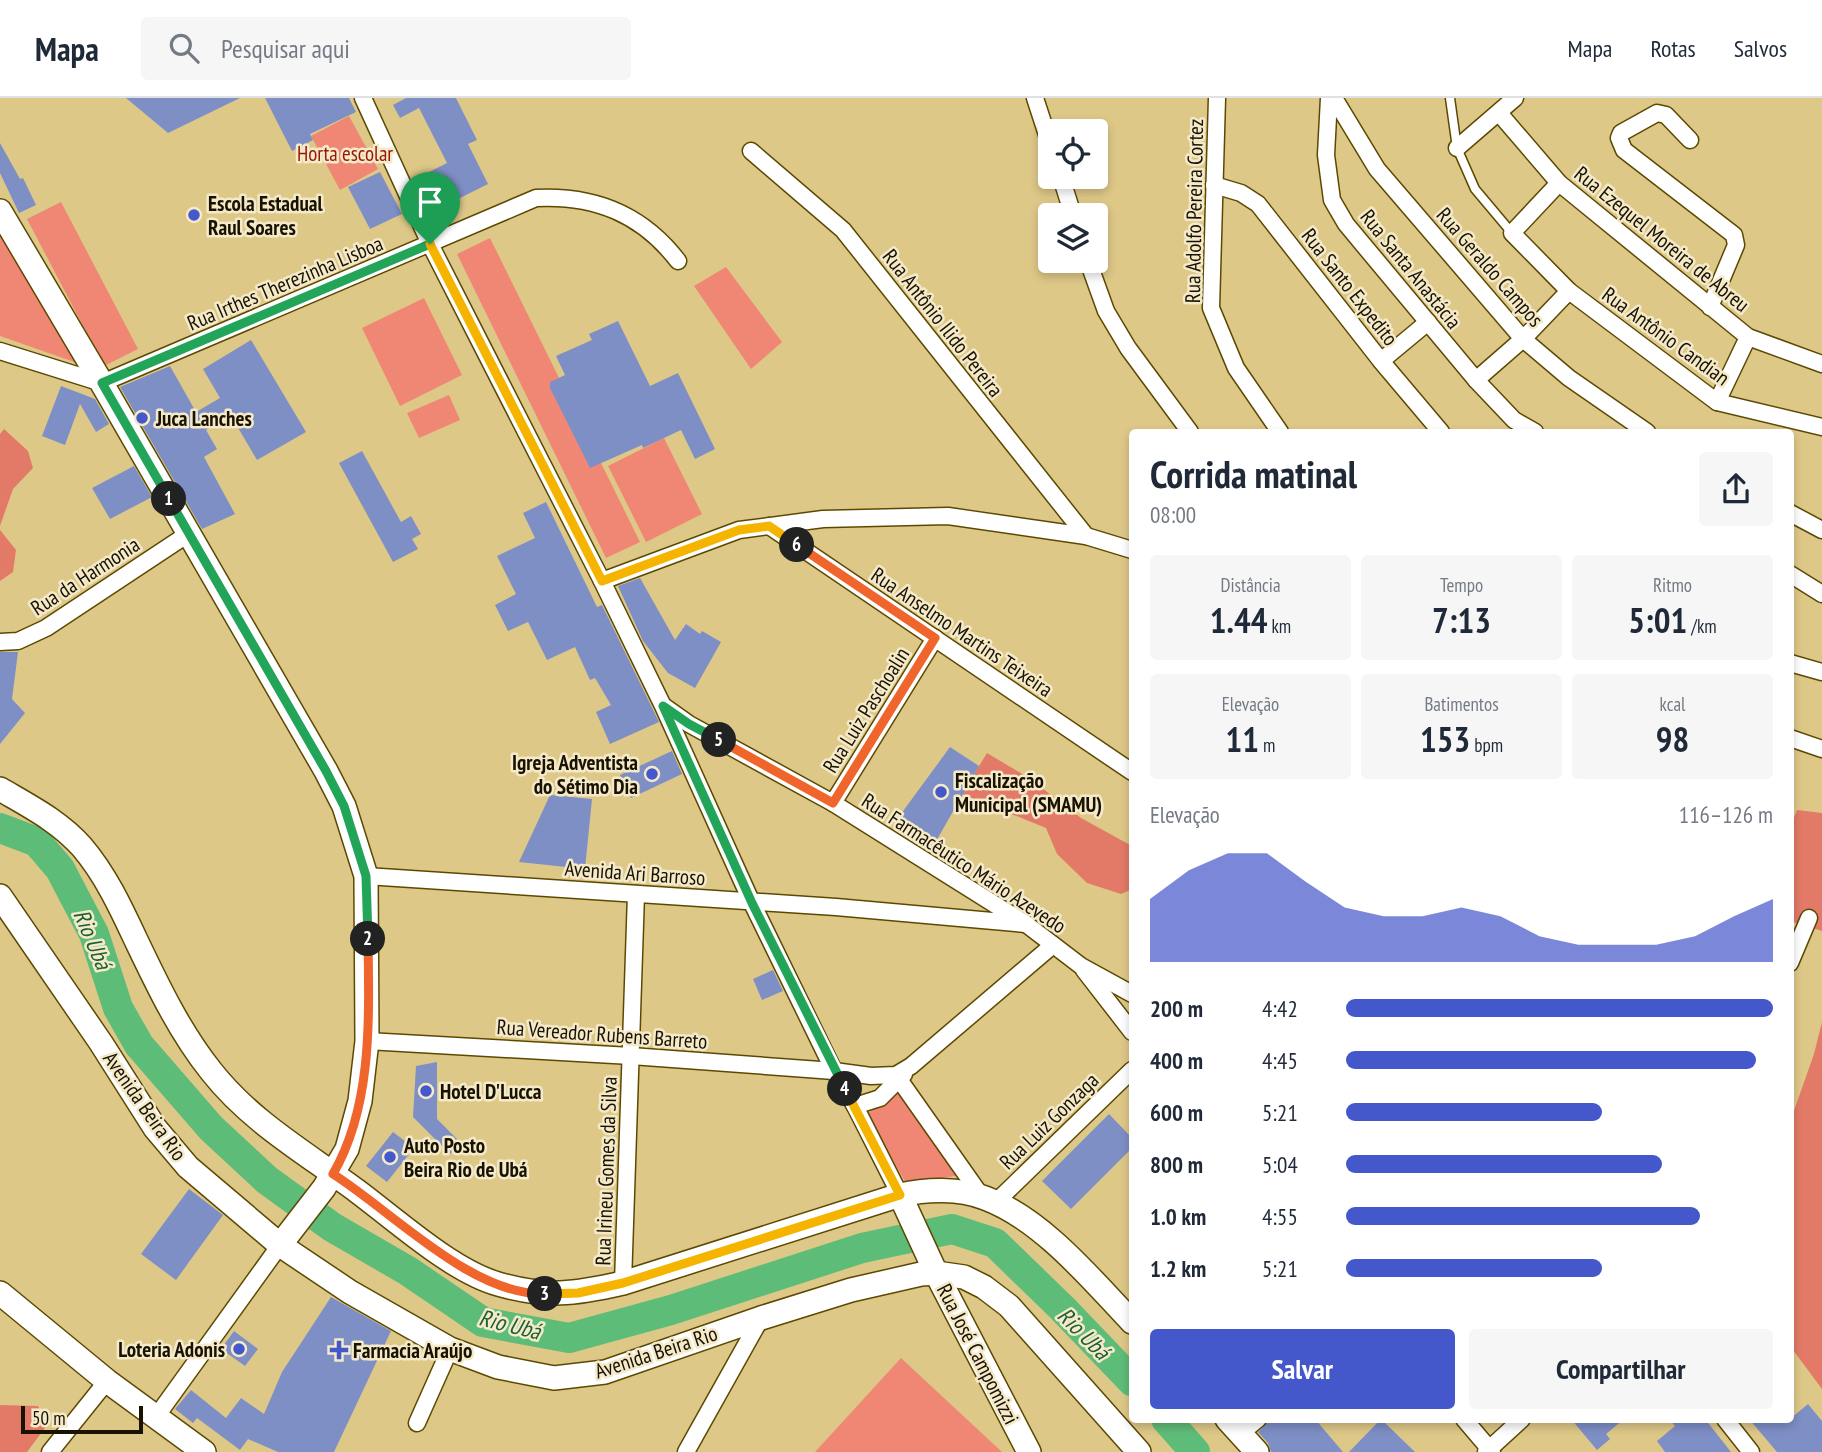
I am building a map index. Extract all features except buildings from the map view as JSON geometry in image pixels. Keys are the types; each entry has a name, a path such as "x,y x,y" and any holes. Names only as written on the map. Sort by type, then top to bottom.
{"main road":[{"path":"0,211 326,771 344,806 366,876 367,1041 360,1101 347,1149 327,1182 286,1238"},
{"path":"0,789 50,818 81,847 110,886 177,1021 211,1071 250,1114 282,1139 327,1182 454,1263 495,1284 539,1294 578,1293 623,1283 900,1195 927,1190 989,1199 1033,1226 1129,1313"},
{"name":"Avenida Beira Rio","path":"0,896 102,1043 155,1128 188,1167 286,1238 350,1292 450,1349 498,1367 554,1378 605,1372 851,1290 921,1274 932,1264 984,1287 1009,1306 1139,1452"},
{"name":"Rua José Campomizzi","path":"900,1195 932,1264 1029,1452"},
{"path":"0,1293 107,1381 205,1450"},
{"path":"1242,1424 1257,1452"}],"street":[{"path":"363,98 430,244 663,706 752,903 834,1071 900,1195"},
{"path":"1035,98 1042,119"},
{"name":"Rua Adolfo Pereira Cortez","path":"1217,98 1210,308 1236,368 1278,429"},
{"name":"Rua Santa Anastácia","path":"1331,98 1326,155 1332,200 1346,224 1476,380 1514,420 1530,429"},
{"name":"Rua Geraldo Campos","path":"1331,98 1377,169 1523,339 1569,378 1643,429"},
{"path":"1457,148 1515,98"},
{"name":"Rua Ezequel Moreira de Abreu","path":"1499,113 1559,183 1748,337 1822,364"},
{"path":"1690,140 1666,115 1657,113 1621,132 1619,138 1624,150 1734,235 1737,245 1710,307"},
{"name":"Rua Antônio Ilido Pereira","path":"751,151 844,230 1086,536"},
{"path":"1512,233 1559,183"},
{"name":"Rua Santo Expedito","path":"1214,185 1241,193 1258,204 1438,429"},
{"name":"Rua Irthes Therezinha Lisboa","path":"102,383 536,198 582,199 610,207 648,231 669,249 678,261"},
{"name":"Rua Antônio Candian","path":"1512,233 1569,291 1717,402 1822,427"},
{"path":"1092,273 1105,311 1128,348 1188,429"},
{"path":"1476,380 1523,339 1569,291"},
{"path":"1381,360 1428,322"},
{"path":"1717,402 1748,337"},
{"path":"0,351 102,383"},
{"path":"1794,515 1822,530"},
{"path":"602,581 739,530 823,519 948,516 1086,536 1129,549"},
{"name":"Rua Anselmo Martins Teixeira","path":"769,526 1129,770"},
{"name":"Rua da Harmonia","path":"0,642 18,641 46,628 188,534"},
{"path":"1794,576 1822,594"},
{"name":"Rua Luiz Paschoalin","path":"833,803 935,638"},
{"path":"1794,664 1822,672"},
{"name":"Rua Farmacêutico Mário Azevedo","path":"663,706 689,724 833,803 1026,925 1081,966 1129,992"},
{"path":"1794,739 1822,748"},
{"name":"Avenida Ari Barroso","path":"366,876 913,913 1026,925"},
{"name":"Rua Irineu Gomes da Silva","path":"623,1283 636,894"},
{"path":"1794,954 1809,918"},
{"path":"855,1106 880,1098 911,1066 1053,945"},
{"path":"1081,966 1129,1028"},
{"name":"Rua Vereador Rubens Barreto","path":"367,1041 631,1056 898,1078"},
{"name":"Rua Luiz Gonzaga","path":"989,1199 1129,1073"},
{"path":"898,1078 989,1199"},
{"path":"156,1417 286,1238"},
{"path":"685,1452 761,1318"},
{"path":"417,1423 450,1349"},
{"path":"50,1452 107,1381"},
{"path":"1467,1423 1489,1451 1518,1423"},
{"path":"1729,1423 1751,1452"}],"lane":[{"path":"1450,98 1457,148 1475,189 1512,233"}],"green space":[{"name":"Horta escolar","path":"349,116 378,169 340,190 311,136"},
{"path":"61,202 138,349 104,366 27,219"},
{"path":"0,235 80,364 0,336"},
{"path":"490,238 640,542 606,558 457,254"},
{"path":"726,267 782,342 751,369 694,286"},
{"path":"424,298 462,375 400,406 362,328"},
{"path":"449,395 460,420 419,438 407,413"},
{"path":"664,438 702,514 646,542 608,466"},
{"path":"899,1089 962,1175 906,1183 866,1115"},
{"path":"901,1358 1002,1452 815,1452"}],"shaded area":[{"path":"4,429 28,451 33,468 13,489 0,526 0,434"},
{"path":"0,530 16,550 13,572 0,581"},
{"path":"987,753 1029,778 1081,818 1129,844 1129,890 1121,894 1087,883 1057,854 1046,828 962,794"},
{"path":"1797,810 1822,813 1822,931 1794,922 1794,818"},
{"path":"1822,1022 1822,1389 1794,1351 1794,1111"},
{"path":"0,1405 38,1406 48,1424 27,1452 0,1452"}],"waterway":[{"name":"Rio Ubá","path":"0,828 37,842 60,869 94,934 118,1008 139,1045 211,1128 267,1180 332,1227 408,1271 483,1322 569,1338 671,1310 862,1248 952,1229 995,1243 1129,1378"},
{"name":"Rio Ubá","path":"1170,1423 1195,1452"}],"place":[{"name":"Escola Estadual Raul Soares","path":"194,215"},
{"name":"Juca Lanches","path":"142,418"},
{"name":"Igreja Adventista do Sétimo Dia","path":"652,774"},
{"name":"Fiscalização Municipal (SMAMU)","path":"941,792"},
{"name":"Hotel D'Lucca","path":"426,1091"},
{"name":"Auto Posto Beira Rio de Ubá","path":"390,1157"},
{"name":"Loteria Adonis","path":"239,1349"},
{"name":"Farmacia Araújo","path":"339,1350"}],"route":[{"path":"430,244 602,581 739,530 769,526 935,638 833,803 689,724 663,706 752,903 834,1071 900,1195 623,1283 578,1293 539,1294 495,1284 454,1263 333,1174 352,1136 360,1101 367,1041 366,876 355,837 344,806 326,771 102,383 430,244"}]}
